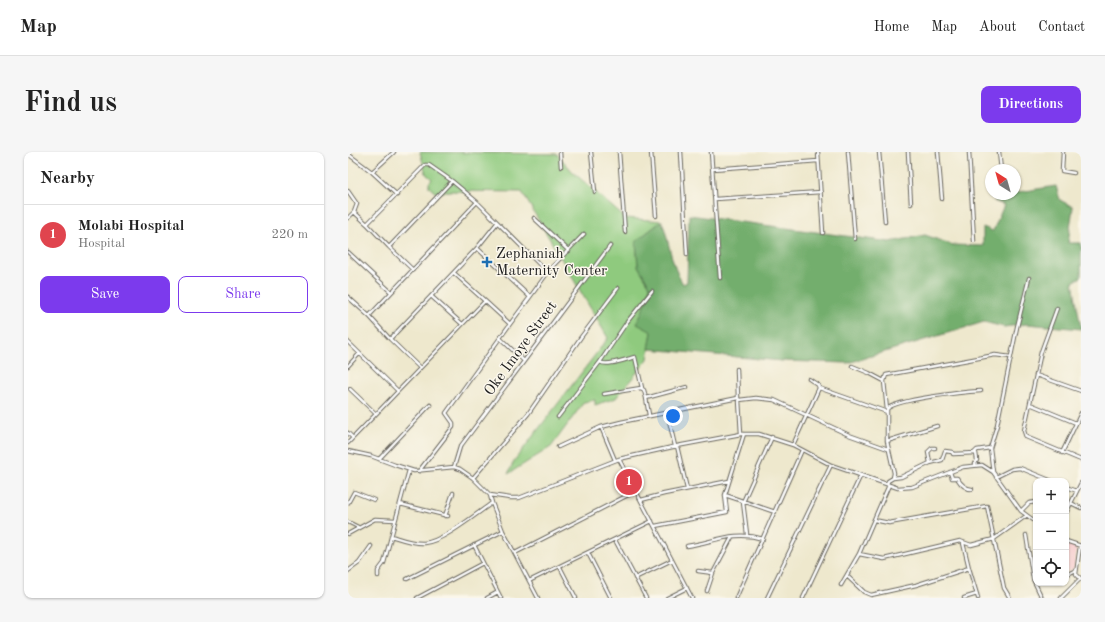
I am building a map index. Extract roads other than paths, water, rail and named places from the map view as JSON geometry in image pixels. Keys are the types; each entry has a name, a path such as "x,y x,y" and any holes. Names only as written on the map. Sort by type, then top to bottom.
{"street":[{"path":"372,172 394,152"},
{"path":"560,152 561,167"},
{"path":"590,152 595,192"},
{"path":"619,152 625,232"},
{"path":"651,152 656,216"},
{"path":"681,152 687,255"},
{"path":"711,152 720,278"},
{"path":"818,152 823,233"},
{"path":"848,152 855,239"},
{"path":"879,152 885,222"},
{"path":"908,152 911,204"},
{"path":"938,152 942,199"},
{"path":"969,152 974,241"},
{"path":"999,152 1000,164"},
{"path":"1063,152 1062,171 1074,173"},
{"path":"348,154 372,172 396,194"},
{"path":"713,169 818,162"},
{"path":"367,224 427,164 452,181 477,202 547,272"},
{"path":"389,247 452,181"},
{"path":"348,191 356,201 354,212 348,218"},
{"path":"715,200 821,192"},
{"path":"369,316 477,202"},
{"path":"354,212 412,270"},
{"path":"534,218 569,251"},
{"path":"390,339 454,273 497,223"},
{"path":"419,471 453,427 453,423 446,413 547,272 584,234"},
{"name":"Oke Imoye Street","path":"454,467 460,447 610,246"},
{"path":"477,248 530,297"},
{"path":"348,252 391,292"},
{"path":"454,273 510,324"},
{"path":"993,472 990,448 997,425 1010,357 1029,278"},
{"path":"473,478 528,414 581,337 618,288"},
{"path":"558,417 600,362 627,322 652,291"},
{"path":"431,296 462,324"},
{"path":"348,297 369,316 420,368"},
{"path":"348,443 352,437 485,301"},
{"path":"1057,308 1045,341 1036,375 1024,434 1062,453 1081,460"},
{"path":"500,338 524,361"},
{"path":"348,342 398,391"},
{"path":"348,366 360,354"},
{"path":"893,478 894,473 887,441 887,411 884,381 886,375 995,355 1010,357"},
{"path":"600,362 609,363 635,357 649,415"},
{"path":"852,366 869,372 884,381"},
{"path":"655,526 726,513 725,495 743,434 738,399 737,369"},
{"path":"1036,375 1081,391"},
{"path":"809,379 818,385 819,388 887,411"},
{"path":"646,398 687,387"},
{"path":"604,394 642,388"},
{"path":"793,445 819,388"},
{"path":"350,389 376,414"},
{"path":"887,411 894,405 931,397 981,391"},
{"path":"558,447 601,427 649,415 738,399 756,398 774,400 808,414 849,435 888,449"},
{"path":"1030,404 1076,423"},
{"path":"379,459 430,405"},
{"path":"667,412 687,489"},
{"path":"1062,453 1081,413"},
{"path":"887,441 937,426"},
{"path":"601,427 615,460"},
{"path":"348,432 352,437"},
{"path":"490,495 510,498 528,496 615,460 676,446 743,434 759,434 793,445 831,464 888,485 906,488 962,466 975,464 987,467 993,472 1021,511 1033,520"},
{"path":"747,534 743,505 744,500 772,437"},
{"path":"930,463 928,452 932,448 935,448"},
{"path":"841,585 847,576 874,520 888,485 888,481 893,478 901,477 930,463 942,460 945,451 952,452 953,454 973,453 977,450 990,448"},
{"path":"736,598 802,450"},
{"path":"348,451 379,459 409,470 419,471 454,467 460,469 473,478 490,495 503,531 538,598"},
{"path":"973,453 977,455 975,464"},
{"path":"619,459 692,598"},
{"path":"767,598 831,464"},
{"path":"996,477 1012,469 1020,468 1045,478"},
{"path":"378,576 378,571 383,565 409,470"},
{"path":"950,472 952,478 957,478 968,489 972,489"},
{"path":"803,598 861,475"},
{"path":"641,500 729,481"},
{"path":"1069,508 1081,483"},
{"path":"1069,488 1077,491"},
{"path":"515,553 636,491"},
{"path":"348,503 354,492 374,500"},
{"path":"400,504 447,516 453,494"},
{"path":"725,495 744,500 775,512"},
{"path":"1021,511 1029,503 1033,502"},
{"path":"391,536 418,543 426,543 441,538 492,504"},
{"path":"1071,504 1081,508"},
{"path":"874,520 894,522 985,505 988,508 1004,588 1010,598"},
{"path":"858,554 884,559 960,541 971,545 994,539 1026,516"},
{"path":"348,534 375,519 395,520"},
{"path":"530,581 652,521"},
{"path":"348,522 359,528"},
{"path":"407,578 503,531"},
{"path":"688,546 706,543 716,538 747,534 763,539"},
{"path":"1026,534 1033,579 1042,598"},
{"path":"707,591 713,573 732,536"},
{"path":"615,540 646,598"},
{"path":"1061,598 1081,579 1077,576 1076,570 1081,546 1069,541"},
{"path":"963,543 978,598"},
{"path":"474,545 501,598"},
{"path":"348,571 360,563 371,546"},
{"path":"588,553 611,598"},
{"path":"635,578 672,560"},
{"path":"417,598 483,564"},
{"path":"560,567 576,598"},
{"path":"847,576 864,592 872,596 916,585 969,568"},
{"path":"1069,574 1076,570"},
{"path":"698,571 713,573"},
{"path":"667,598 687,588"},
{"path":"487,598 498,592"},
{"path":"964,598 977,594"}],"place":[{"name":"Zephaniah Maternity Center","path":"487,262"},
{"name":"Molabi Hospital","path":"629,482"}]}
